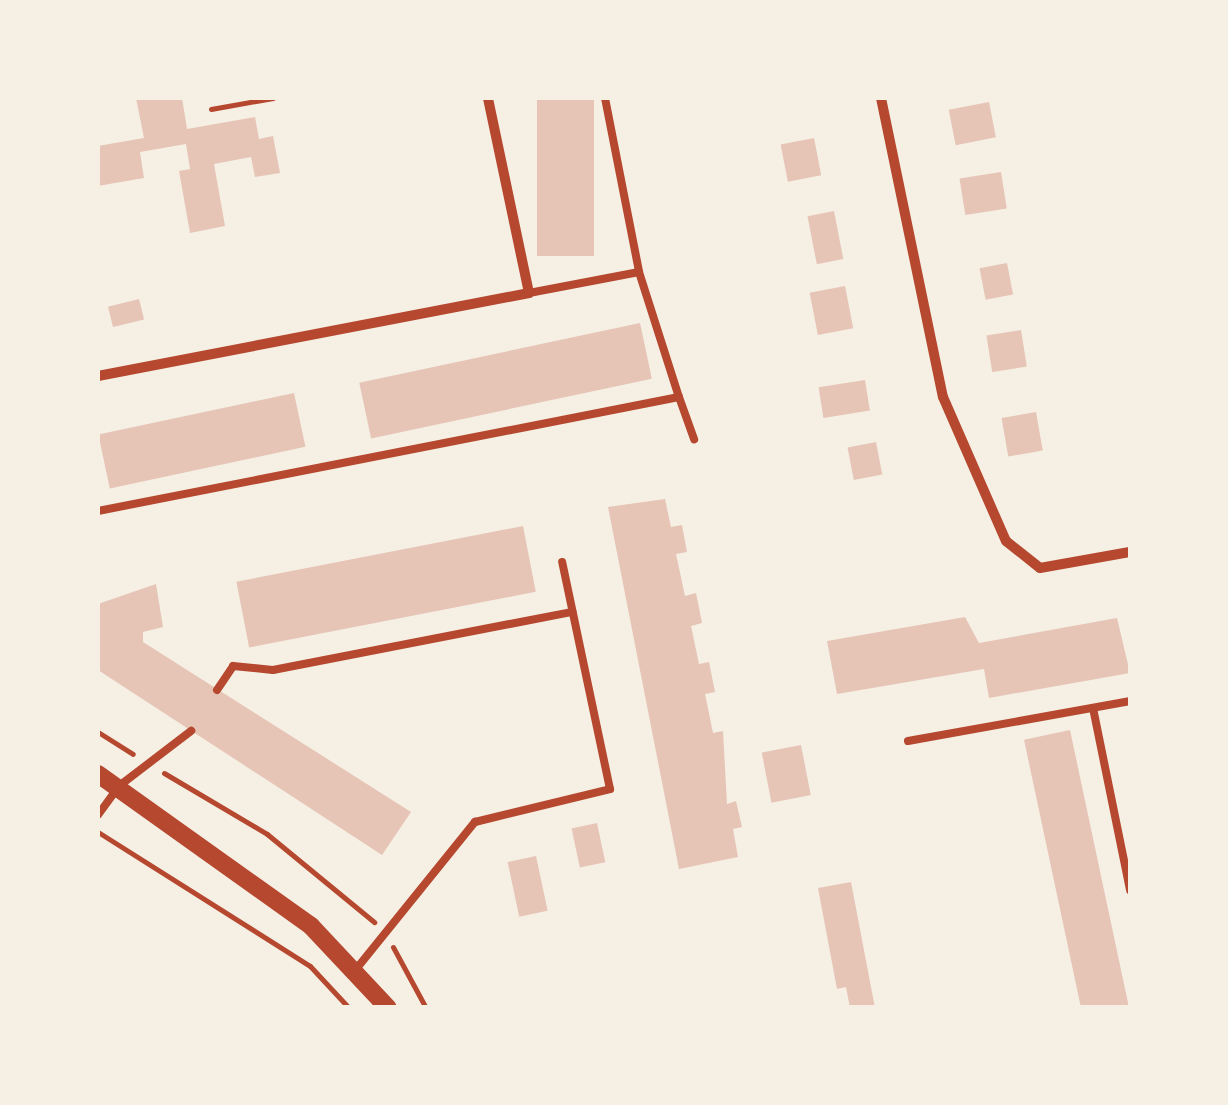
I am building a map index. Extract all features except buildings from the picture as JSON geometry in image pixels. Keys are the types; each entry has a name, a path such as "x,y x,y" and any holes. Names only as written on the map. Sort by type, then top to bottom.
{"street":[{"path":"98,376 529,293 488,98"},
{"path":"881,98 943,398 1006,541 1040,568 1130,552"},
{"path":"98,774 357,968 388,1008"}],"lane":[{"path":"606,98 639,272 694,439"},
{"path":"529,293 639,272"},
{"path":"98,510 678,397"},
{"path":"357,968 475,822 610,790 562,562"},
{"path":"217,690 233,666 273,670 572,612"},
{"path":"908,741 1130,701"},
{"path":"1093,708 1130,890"},
{"path":"98,815 119,786 191,732"}],"path":[{"path":"211,109 273,98"},
{"path":"98,732 266,834 385,933 426,1008"},
{"path":"98,832 310,966 349,1008"}]}
